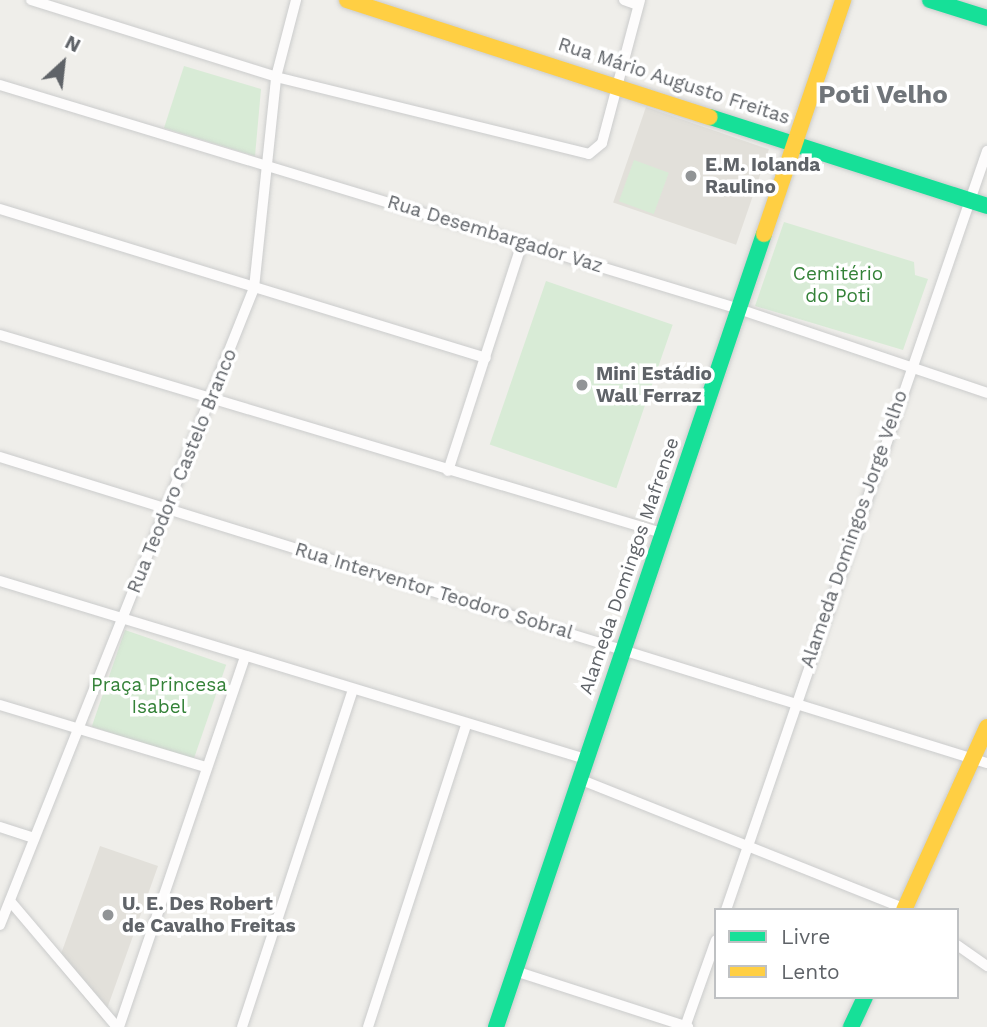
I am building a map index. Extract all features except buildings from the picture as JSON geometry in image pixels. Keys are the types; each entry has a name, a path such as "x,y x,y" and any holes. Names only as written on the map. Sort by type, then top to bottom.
{"street":[{"path":"31,0 276,77 581,154 602,143 639,3 624,0"},
{"name":"Rua Teodoro Castelo Branco","path":"0,925 254,288 270,163 276,77 296,0"},
{"name":"Rua Mário Augusto Freitas","path":"347,0 616,83 987,206"},
{"name":"Alameda Domingos Mafrense","path":"496,1027 843,0"},
{"path":"930,0 987,18"},
{"name":"Rua Desembargador Vaz","path":"0,85 270,163 739,309 987,393"},
{"name":"Alameda Domingos Jorge Velho","path":"727,908 792,704 987,151"},
{"path":"0,209 486,358"},
{"path":"448,471 522,243"},
{"path":"0,335 662,533"},
{"name":"Rua Interventor Teodoro Sobral","path":"0,457 981,761"},
{"path":"0,581 466,725 586,759"},
{"path":"118,1027 245,656"},
{"path":"242,1027 353,690"},
{"path":"0,705 206,767"},
{"path":"368,1027 466,725"},
{"path":"907,908 981,761 987,727"},
{"path":"579,779 903,908"},
{"path":"0,827 34,838"},
{"path":"10,901 118,1027"},
{"path":"515,971 686,1027 714,946"},
{"path":"959,947 987,966"},
{"path":"851,1027 864,999"}],"shaded area":[{"name":"E.M. Iolanda Raulino","path":"646,107 769,149 736,245 613,202"},
{"name":"U. E. Des Robert de Cavalho Freitas","path":"100,846 158,866 103,1020 57,965"}],"green space":[{"path":"184,66 261,89 255,156 164,128"},
{"path":"634,160 669,173 654,214 619,201"},
{"name":"Cemitério do Poti","path":"784,222 914,262 915,275 928,279 903,350 755,306"},
{"name":"Mini Estádio Wall Ferraz","path":"546,281 673,325 616,488 490,445"},
{"name":"Praça Princesa Isabel","path":"125,630 226,665 193,761 92,726"}],"traffic: fast":[{"path":"930,0 987,18"},
{"path":"710,117 987,206"},
{"path":"496,1027 764,234"},
{"path":"851,1027 864,999"}],"traffic: slow":[{"path":"347,0 710,117"},
{"path":"764,234 843,0"},
{"path":"905,908 987,727"}],"place":[{"name":"E.M. Iolanda Raulino","path":"691,176"},
{"name":"Mini Estádio Wall Ferraz","path":"582,385"},
{"name":"U. E. Des Robert de Cavalho Freitas","path":"108,915"}],"district":[{"name":"Poti Velho","path":"883,95"}]}
